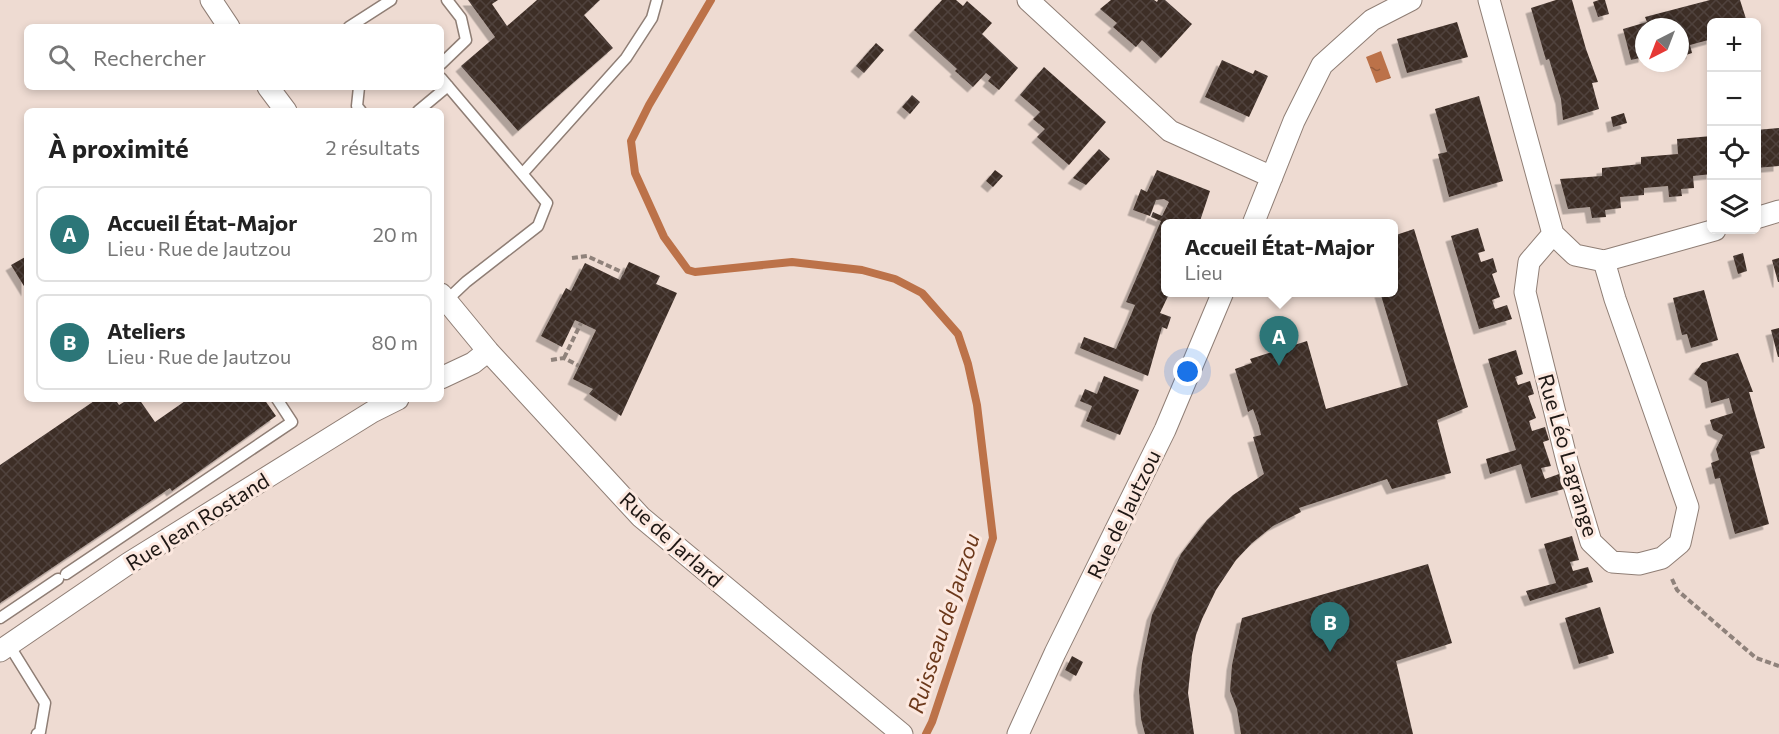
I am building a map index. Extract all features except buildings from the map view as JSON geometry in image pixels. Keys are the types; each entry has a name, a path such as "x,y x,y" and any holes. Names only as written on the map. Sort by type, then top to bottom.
{"street":[{"path":"212,0 227,24"},
{"path":"1028,0 1170,131 1272,177"},
{"path":"1255,219 1294,121 1323,65 1372,20 1411,0"},
{"path":"1489,0 1553,234 1575,255 1604,261 1707,232"},
{"path":"270,90 284,108"},
{"path":"1761,216 1779,211"},
{"name":"Rue Léo Lagrange","path":"1553,234 1529,262 1525,292 1568,465 1591,542 1612,562 1639,564 1662,558"},
{"path":"1604,261 1615,299 1688,507 1680,543 1662,558"},
{"name":"Rue de Jarlard","path":"444,297 488,351 641,517 898,730"},
{"name":"Rue de Jautzou","path":"1018,734 1055,653 1165,430 1221,297"},
{"path":"444,377 473,363 488,351"},
{"name":"Rue Jean Rostand","path":"5,648 129,563 372,412 392,402"}],"lane":[{"path":"354,24 391,0"},
{"path":"444,61 466,40 460,18 447,0"},
{"path":"523,173 626,58 652,18 657,0"},
{"path":"444,297 538,226 547,204 445,82"},
{"path":"359,90 359,108"},
{"path":"421,108 438,90"},
{"path":"0,618 292,422 279,402"},
{"path":"5,648 45,703 40,732 37,734"}],"path":[{"path":"572,258 587,256 624,273"},
{"path":"564,358 581,323"},
{"path":"551,360 564,358 579,366"},
{"path":"1662,558 1677,590 1756,658 1779,666"}],"water":[{"path":"1381,51 1391,78 1376,83 1366,57"}],"waterway":[{"name":"Ruisseau de Jauzou","path":"711,0 649,105 631,141 635,173 664,237 688,270 695,272 792,262 862,270 895,279 922,293 958,334 968,364 977,405 993,538 926,734"}],"place":[{"name":"Accueil État-Major","path":"1279,366"},
{"name":"Ateliers","path":"1330,652"}]}
